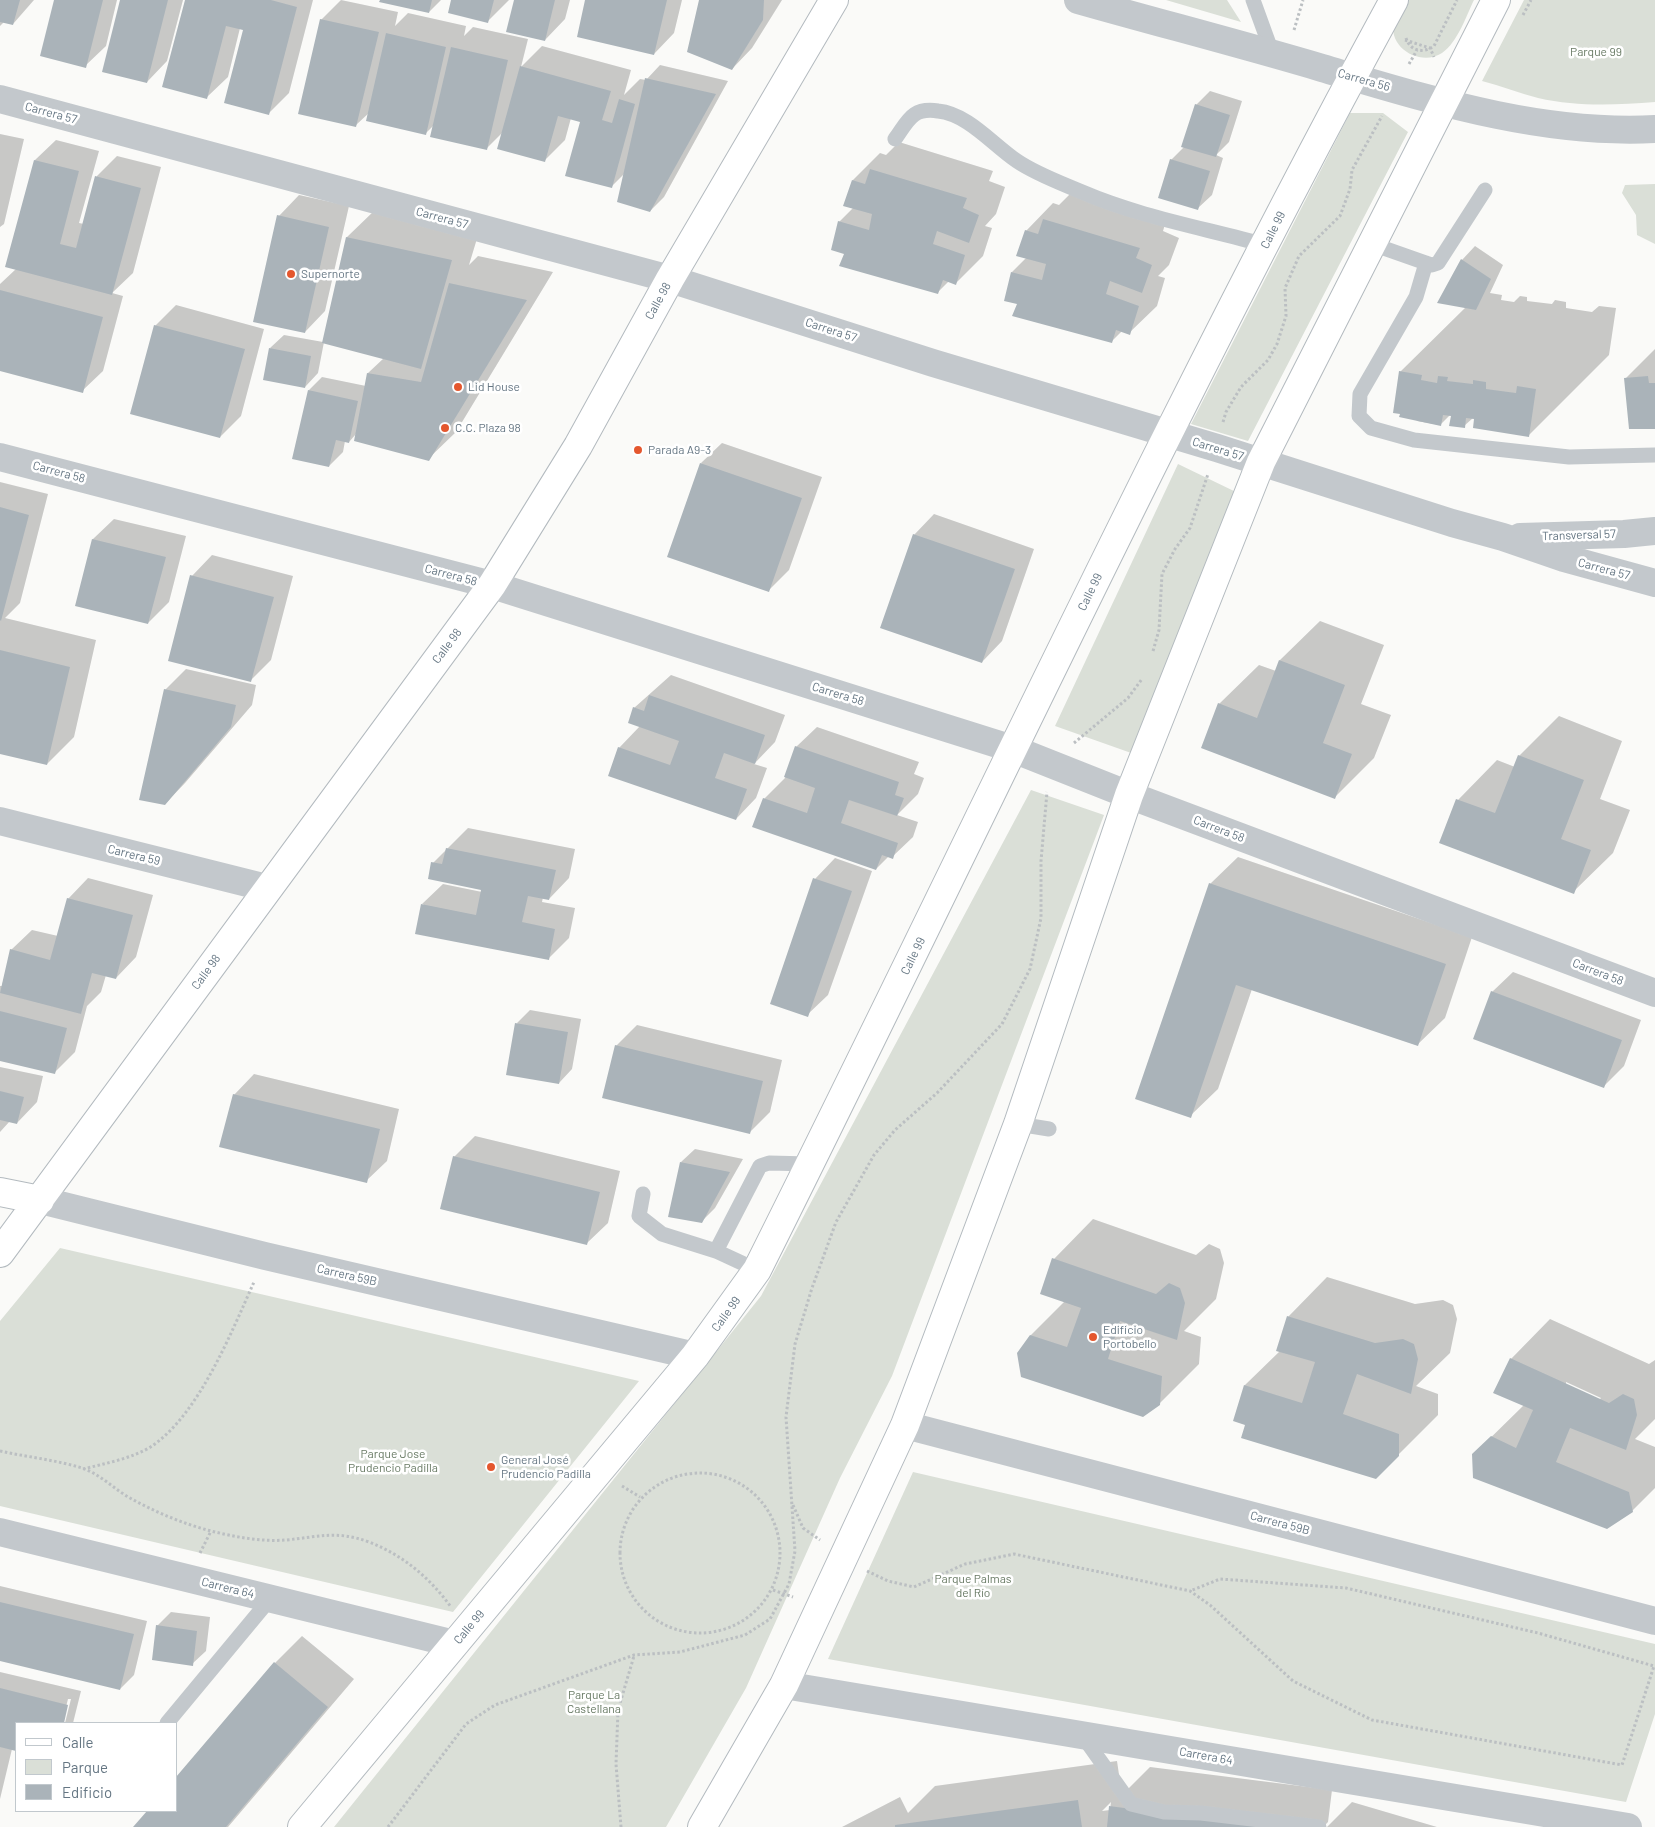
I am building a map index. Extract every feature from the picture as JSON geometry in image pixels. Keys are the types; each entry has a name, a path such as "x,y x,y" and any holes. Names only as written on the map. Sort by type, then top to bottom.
{"street":[{"name":"Calle 98","path":"0,1253 267,888 492,586 578,446 670,279 834,0"},
{"name":"Carrera 56","path":"1078,0 1282,46 1351,78 1500,116 1570,129 1618,131 1655,129"},
{"name":"Calle 99","path":"302,1827 695,1356 757,1270 1168,434 1351,78 1394,0"},
{"path":"702,1827 784,1685 906,1425 1018,1124 1129,795 1261,462 1442,102 1496,0"},
{"name":"Carrera 57","path":"0,99 670,279 933,363 1217,448 1452,523 1503,537 1564,558 1655,583"},
{"name":"Carrera 58","path":"0,457 492,586 1013,749 1129,795 1655,993"},
{"name":"Transversal 57","path":"1503,537 1624,534 1655,531"},
{"name":"Carrera 59","path":"0,821 267,888"},
{"name":"Carrera 59B","path":"0,1192 695,1356"},
{"name":"Carrera 59B","path":"906,1425 1655,1622"},
{"name":"Carrera 64","path":"0,1532 270,1599 461,1637"},
{"name":"Carrera 64","path":"784,1685 1628,1827"}],"lane":[{"path":"1253,0 1282,46"},
{"path":"895,139 913,114 918,111 936,110 955,114 1018,162 1083,192 1142,213 1202,227 1265,245"},
{"path":"1372,244 1432,265 1438,263 1485,190"},
{"path":"1426,263 1416,297 1360,394 1359,416 1371,428 1414,440 1569,457 1655,455"},
{"path":"1018,1124 1049,1129"},
{"path":"716,1251 760,1166 769,1162 810,1164"},
{"path":"642,1194 638,1211 639,1216 662,1234 716,1251 757,1270"},
{"path":"168,1722 270,1599"},
{"path":"1082,1735 1131,1804 1164,1812 1202,1813 1319,1827"}],"path":[{"path":"1282,46 1303,0"},
{"path":"1430,48 1457,0"},
{"path":"1406,38 1409,45 1417,50 1430,48"},
{"path":"1406,38 1430,48 1437,63"},
{"path":"1398,44 1406,38"},
{"path":"1152,656 1159,630 1162,574 1174,549 1190,528 1217,448 1226,412 1241,387 1268,360 1277,344 1286,316 1285,288 1299,256 1340,216 1350,189 1352,170 1383,113"},
{"path":"388,1827 466,1724 495,1705 634,1656 680,1652 745,1635 770,1619 789,1584 795,1551 786,1417 795,1344 812,1288 836,1222 874,1155 895,1130 937,1093 1002,1024 1030,969 1041,918 1041,861 1047,784 1053,765 1065,751 1128,698 1146,674"},
{"path":"82,1469 109,1463 151,1446 186,1413 227,1343 265,1256"},
{"path":"0,1451 82,1469 103,1479 130,1498 167,1516 211,1531 253,1539 285,1540 328,1534 370,1543 416,1568 434,1584 461,1637"},
{"path":"700,1472 732,1479 760,1498 777,1526 781,1558 773,1590 750,1616 719,1632 684,1633 653,1620 629,1594 619,1562 623,1527 640,1498 668,1479 700,1472"},
{"path":"792,1502 803,1528 843,1557 888,1581 914,1587 965,1564 1014,1554 1190,1591 1210,1605 1292,1681 1372,1720 1622,1765 1654,1666 1538,1633 1346,1588 1220,1579 1190,1591"},
{"path":"620,1827 616,1764 618,1710 634,1656"}],"green space":[{"path":"1166,0 1227,0 1241,22"},
{"path":"1404,0 1474,0 1457,36 1448,48 1434,57 1425,58 1416,56 1401,47 1393,31 1394,21"},
{"name":"Parque 99","path":"1524,0 1655,0 1655,102 1567,103 1538,98 1482,81"},
{"path":"1350,113 1383,113 1408,132 1248,441 1191,424"},
{"path":"1655,184 1655,244 1637,235 1636,215 1622,193 1625,185"},
{"path":"1178,464 1238,493 1134,754 1055,726"},
{"name":"Parque La Castellana","path":"1031,790 1104,815 892,1376 840,1478 746,1688 666,1827 334,1827 761,1296"},
{"name":"Parque Jose Prudencio Padilla","path":"60,1248 639,1381 453,1612 0,1506 0,1321"},
{"name":"Parque Palmas del Río","path":"913,1472 1655,1644 1655,1714 1626,1802 828,1659"}],"building":[{"path":"0,0 20,0 13,25 0,22"},
{"path":"54,0 103,0 86,68 40,56"},
{"path":"120,0 168,0 147,83 102,72"},
{"path":"185,0 271,0 297,7 269,115 224,103 243,30 226,26 207,99 162,87"},
{"path":"380,0 432,0 429,13 379,2"},
{"path":"451,0 494,0 488,23 448,13"},
{"path":"514,0 555,0 545,41 506,32"},
{"path":"585,0 667,0 654,55 577,37"},
{"path":"699,0 764,0 763,20 732,70 687,52"},
{"path":"320,19 379,32 356,127 298,114"},
{"path":"386,33 446,47 426,135 366,121"},
{"path":"451,47 508,60 487,150 430,137"},
{"path":"520,66 611,91 602,120 612,123 619,99 635,104 612,188 565,176 580,122 558,116 545,162 497,149"},
{"path":"645,78 716,94 650,212 617,202"},
{"path":"1195,104 1230,115 1216,157 1181,147"},
{"path":"1170,159 1210,171 1198,210 1158,198"},
{"path":"34,160 79,171 60,244 76,248 95,176 141,188 112,295 5,267"},
{"path":"870,169 967,198 963,208 979,215 969,243 937,231 933,244 965,255 956,285 943,280 938,294 839,266 844,254 831,250 838,221 869,230 872,214 843,206 852,180 865,184"},
{"name":"Supernorte","path":"277,215 329,227 305,333 253,322"},
{"path":"1043,219 1140,248 1136,258 1152,265 1142,293 1110,281 1106,294 1139,306 1130,335 1116,330 1112,343 1012,316 1017,304 1004,301 1011,272 1042,280 1046,264 1016,256 1025,230 1038,234"},
{"path":"346,237 452,260 421,369 322,343"},
{"path":"1461,259 1491,279 1476,310 1437,303"},
{"path":"449,283 527,300 429,461 354,441 367,373 421,382"},
{"path":"0,290 103,317 83,393 0,371"},
{"path":"154,325 245,349 220,438 130,414"},
{"path":"269,348 311,356 305,388 263,380"},
{"path":"1399,371 1422,375 1421,380 1437,383 1438,376 1448,377 1447,381 1473,384 1473,380 1486,382 1486,389 1516,393 1517,386 1536,389 1529,437 1473,428 1474,419 1466,418 1465,428 1449,426 1451,416 1443,415 1441,426 1399,417 1400,414 1393,413"},
{"path":"1648,376 1649,383 1655,383 1655,429 1629,429 1624,378"},
{"path":"308,390 358,401 349,443 336,440 329,467 292,459"},
{"path":"700,463 802,498 769,592 667,557"},
{"path":"0,507 29,515 1,621 0,620"},
{"path":"913,534 1015,569 982,663 880,628"},
{"path":"92,539 166,557 148,624 75,606"},
{"path":"190,575 274,597 251,682 168,661"},
{"path":"0,650 70,667 47,765 0,754"},
{"path":"1279,660 1345,685 1323,743 1352,754 1335,799 1201,748 1218,703 1257,718"},
{"path":"164,689 236,705 231,727 165,805 139,800"},
{"path":"649,695 765,735 755,764 724,753 715,778 747,789 736,820 608,776 618,747 670,765 679,741 628,723 633,707 644,711"},
{"path":"795,746 899,782 895,795 904,798 897,816 849,800 841,823 898,843 893,859 882,855 876,870 752,827 763,798 807,813 815,788 784,777"},
{"path":"1518,755 1584,780 1561,839 1591,850 1574,894 1439,843 1456,799 1495,813"},
{"path":"446,848 556,870 549,900 528,896 522,922 555,929 549,960 415,934 421,904 476,915 481,890 428,879 431,862 442,864"},
{"path":"813,878 852,891 808,1017 770,1004"},
{"path":"1209,883 1446,964 1418,1046 1236,985 1191,1118 1135,1099"},
{"path":"67,898 133,915 116,979 92,973 81,1014 0,993 10,949 50,960"},
{"path":"1491,991 1622,1040 1604,1088 1473,1039"},
{"path":"0,1011 67,1028 55,1074 0,1061"},
{"path":"515,1023 568,1032 559,1084 506,1075"},
{"path":"615,1045 763,1081 750,1134 602,1098"},
{"path":"0,1091 24,1097 17,1124 0,1120"},
{"path":"233,1094 380,1129 367,1183 219,1147"},
{"path":"453,1156 600,1192 587,1245 440,1209"},
{"path":"680,1162 730,1172 702,1223 668,1217"},
{"name":"Edificio Portobello","path":"1052,1258 1156,1294 1169,1283 1180,1288 1185,1303 1177,1340 1120,1321 1108,1359 1162,1376 1160,1405 1143,1417 1021,1377 1017,1353 1030,1335 1067,1347 1081,1308 1040,1294"},
{"path":"1287,1316 1375,1343 1403,1339 1414,1344 1418,1359 1411,1394 1357,1374 1343,1414 1399,1434 1399,1456 1376,1479 1241,1438 1245,1425 1233,1421 1244,1385 1302,1403 1315,1362 1276,1351"},
{"path":"1510,1358 1609,1403 1623,1394 1634,1399 1637,1415 1626,1450 1570,1428 1556,1462 1629,1492 1633,1512 1607,1529 1473,1478 1472,1454 1491,1436 1516,1448 1533,1410 1493,1393"},
{"path":"0,1602 134,1634 120,1690 0,1661"},
{"path":"156,1625 197,1631 193,1666 152,1660"},
{"path":"274,1662 328,1707 226,1827 133,1827 146,1812 178,1812 178,1775"},
{"path":"0,1688 68,1705 64,1722 15,1722 15,1751 0,1747"},
{"path":"1078,1800 1082,1827 895,1827 895,1825"},
{"path":"1109,1806 1264,1826 1264,1827 1107,1827"}],"place":[{"name":"Supernorte","path":"291,274"},
{"name":"Lid House","path":"458,387"},
{"name":"C.C. Plaza 98","path":"445,428"},
{"name":"Parada A9-3","path":"638,450"},
{"name":"Edificio Portobello","path":"1093,1337"},
{"name":"General José Prudencio Padilla","path":"491,1467"}]}
